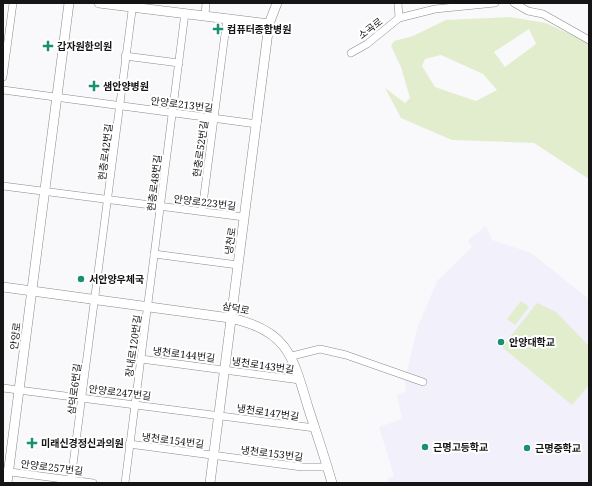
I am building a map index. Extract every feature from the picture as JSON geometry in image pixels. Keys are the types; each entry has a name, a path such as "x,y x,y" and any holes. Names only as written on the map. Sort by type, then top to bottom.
{"street":[{"path":"3,77 13,3"},
{"name":"안양로","path":"7,483 6,472 19,389 69,3"},
{"path":"99,3 133,5 269,24"},
{"path":"205,16 206,3"},
{"name":"냉천로","path":"210,483 269,24 277,3"},
{"path":"398,3 399,18"},
{"name":"소곡로","path":"351,53 367,44 399,18 435,9 495,3"},
{"path":"514,3 528,11 543,14 589,40"},
{"name":"현충로42번길","path":"95,300 109,200 125,56 133,5"},
{"name":"현충로48번길","path":"148,306 185,13"},
{"name":"현충로52번길","path":"202,211 227,18"},
{"path":"125,56 179,63"},
{"name":"안양로213번길","path":"3,90 257,124"},
{"path":"3,186 45,191"},
{"name":"안양로223번길","path":"45,191 244,217"},
{"path":"154,254 238,265"},
{"name":"삼덕로","path":"3,287 230,318 250,322 267,331 292,356 332,483"},
{"name":"삼덕로6번길","path":"71,480 95,300"},
{"name":"장내로120번길","path":"125,483 148,306"},
{"path":"292,356 320,349 346,355 423,382"},
{"name":"냉천로144번길","path":"141,359 224,369"},
{"name":"냉천로143번길","path":"224,369 300,380"},
{"name":"안양로247번길","path":"3,388 218,415"},
{"name":"냉천로147번길","path":"218,415 315,428"},
{"name":"냉천로154번길","path":"129,444 214,455"},
{"name":"냉천로153번길","path":"214,455 302,467 328,467"},
{"name":"안양로257번길","path":"6,472 93,483"}],"shaded area":[{"name":"안양대학교","path":"486,226 492,240 531,253 589,299 589,483 388,483 387,479 394,476 379,427 402,419 397,395 406,391 405,380 417,329 437,281 472,247 468,240"}],"green space":[{"path":"510,17 546,23 589,43 589,179 534,143 452,140 401,118 385,88 405,103 410,98 401,67 391,46 394,41 413,36 446,20","holes":["529,29 536,44 505,67 494,52","441,55 483,74 497,90 476,101 435,87 422,66 425,59"]},
{"path":"521,301 529,307 515,325 507,319"},
{"path":"537,303 556,312 589,346 589,385 572,405 502,347"}],"place":[{"name":"컴퓨터종합병원","path":"218,29"},
{"name":"갑자원한의원","path":"48,46"},
{"name":"샘안양병원","path":"94,86"},
{"name":"서안양우체국","path":"81,279"},
{"name":"안양대학교","path":"501,342"},
{"name":"미래신경정신과의원","path":"32,443"},
{"name":"근명고등학교","path":"425,447"},
{"name":"근명중학교","path":"527,448"}]}
